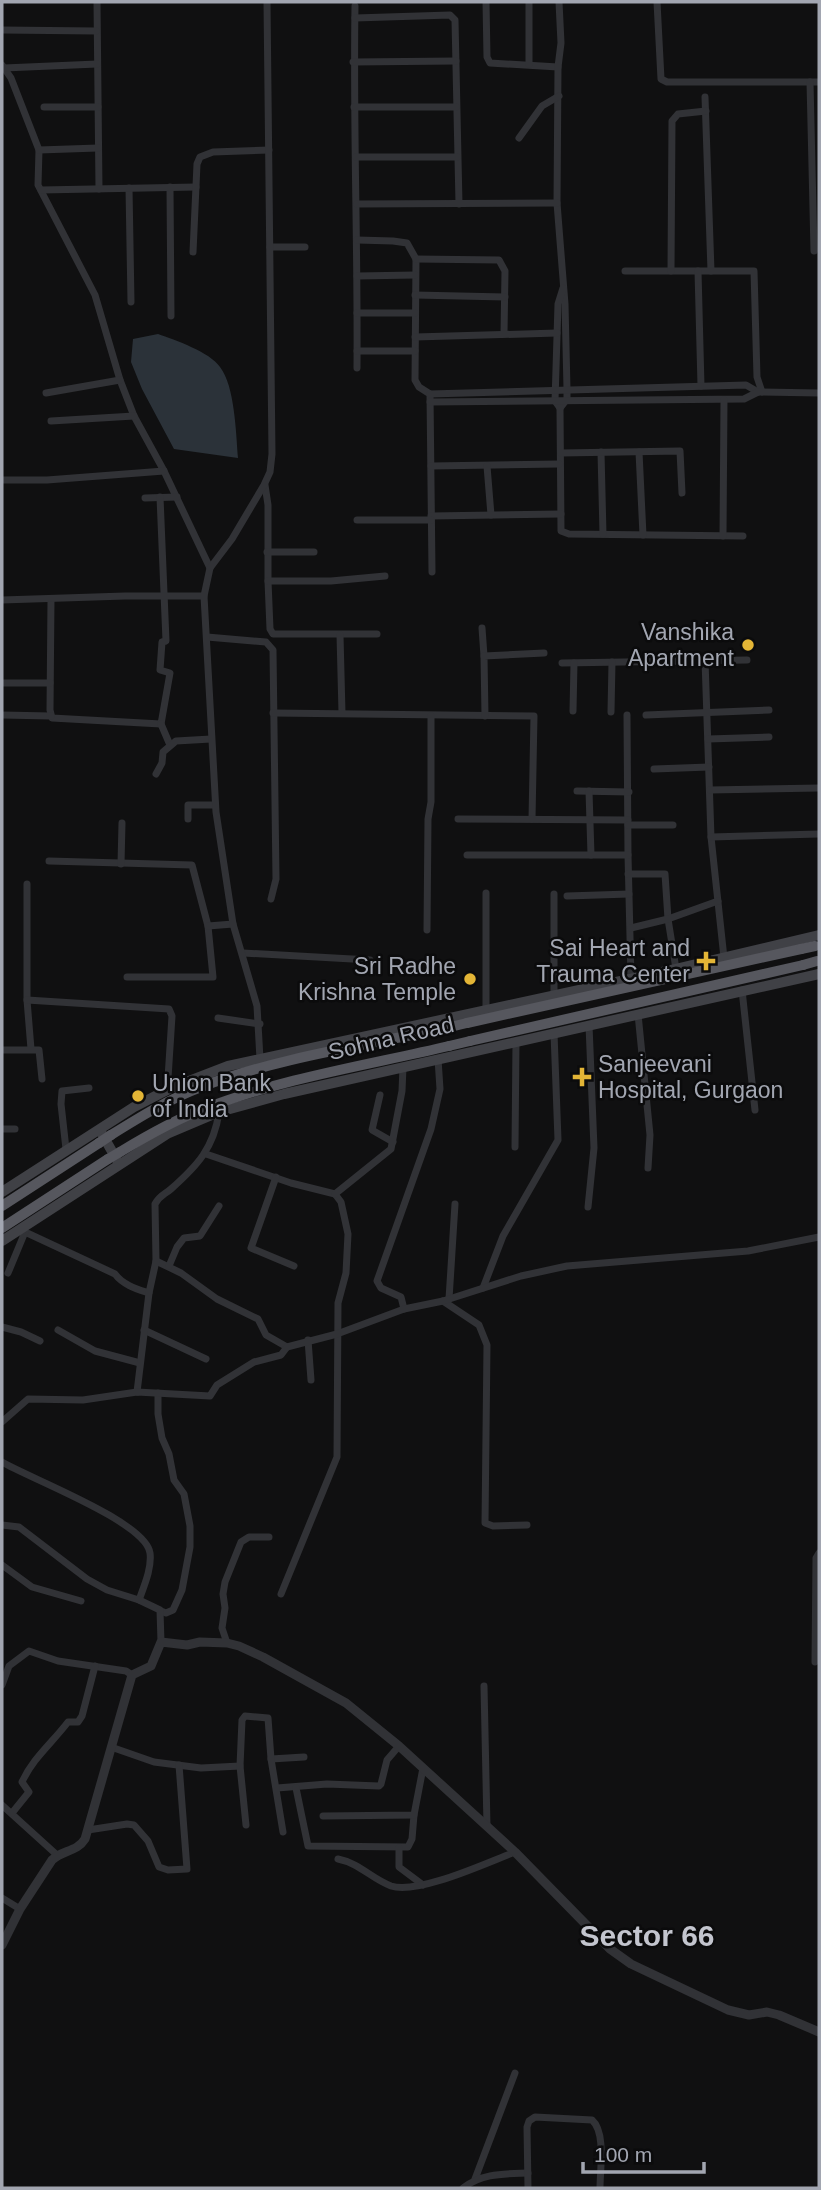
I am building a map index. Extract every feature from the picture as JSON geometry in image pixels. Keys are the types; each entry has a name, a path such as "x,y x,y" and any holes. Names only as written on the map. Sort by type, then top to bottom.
{"highway":[{"name":"Sohna Road","path":"2,1206 152,1110 199,1087 248,1071 801,950 815,941"},
{"name":"Sohna Road","path":"2,1228 163,1126 204,1108 259,1090 818,961"}],"main road":[{"path":"2,1192 99,1128 171,1088 228,1066 724,958 815,941 816,974 275,1096 219,1112 167,1134 23,1230 2,1241"},
{"path":"454,1016 463,1053"},
{"path":"99,1128 119,1164"}],"street":[{"path":"97,2 99,189"},
{"path":"260,1059 260,1024 255,996 233,924 215,805 204,596 210,568 232,539 264,485 270,472 272,454 267,2"},
{"path":"486,2 488,61 492,64 558,67"},
{"path":"529,2 529,64"},
{"path":"559,2 561,43 558,67 557,203 565,304 567,400"},
{"path":"657,2 661,79 667,82 819,82"},
{"path":"355,6 353,62 357,204 357,368"},
{"path":"355,18 450,15 455,20 459,204"},
{"path":"2,30 96,31"},
{"path":"353,62 456,61"},
{"path":"3,66 97,64"},
{"path":"3,66 11,78 39,150 37,175 41,190 95,295 120,380 134,416 164,471 210,568"},
{"path":"810,82 814,251"},
{"path":"519,138 542,106 559,96"},
{"path":"705,97 711,271"},
{"path":"44,107 98,107"},
{"path":"354,107 456,107"},
{"path":"671,271 672,121 678,114 706,111"},
{"path":"39,150 98,148"},
{"path":"193,252 197,164 203,154 269,150"},
{"path":"356,157 457,157"},
{"path":"170,187 171,316"},
{"path":"41,190 196,187"},
{"path":"129,188 131,302"},
{"path":"357,204 557,203"},
{"path":"357,240 407,243 416,259 417,384 430,394 746,385 760,392 819,393"},
{"path":"270,247 305,247"},
{"path":"416,259 499,260 505,271 504,334"},
{"path":"625,271 754,271 757,377 760,392"},
{"path":"698,271 701,386"},
{"path":"357,276 415,275"},
{"path":"563,288 558,304 555,389 561,453 561,531 569,534 743,536"},
{"path":"415,295 505,297"},
{"path":"357,313 415,313"},
{"path":"415,337 557,332"},
{"path":"357,351 415,351"},
{"path":"46,393 120,380"},
{"path":"430,402 558,405 567,400 744,400 760,392"},
{"path":"430,394 432,572"},
{"path":"723,536 724,400"},
{"path":"51,421 134,416"},
{"path":"561,453 680,451 682,493"},
{"path":"601,452 603,534"},
{"path":"639,452 643,535"},
{"path":"432,467 559,464"},
{"path":"487,466 491,515"},
{"path":"2,480 47,480 164,471"},
{"path":"264,485 268,505 268,581 270,629 273,634 377,634"},
{"path":"160,497 166,641 162,642 160,670 170,673 161,724 170,745"},
{"path":"145,498 177,497"},
{"path":"357,520 561,514"},
{"path":"267,552 314,552"},
{"path":"268,581 331,581 384,576"},
{"path":"2,600 204,596"},
{"path":"51,600 50,683 51,716 54,720 161,724"},
{"path":"482,628 485,716"},
{"path":"340,635 342,713"},
{"path":"207,637 266,642 272,648 276,879 271,899"},
{"path":"484,656 544,653"},
{"path":"705,660 711,837 724,958"},
{"path":"562,663 747,660"},
{"path":"611,712 612,662"},
{"path":"573,711 574,663"},
{"path":"2,683 50,683"},
{"path":"646,715 769,710"},
{"path":"273,713 534,716 532,819"},
{"path":"2,715 51,716"},
{"path":"627,715 631,978"},
{"path":"427,930 428,819 432,802 430,716"},
{"path":"708,739 769,737"},
{"path":"156,774 162,763 163,752 176,741 211,739"},
{"path":"654,769 709,767"},
{"path":"710,790 819,788"},
{"path":"577,791 629,792"},
{"path":"589,791 591,855"},
{"path":"188,820 188,805 215,805"},
{"path":"458,819 590,819 673,825"},
{"path":"121,864 122,823"},
{"path":"711,837 818,834"},
{"path":"467,855 628,855"},
{"path":"49,861 191,864 208,926 213,977 127,977"},
{"path":"628,874 666,874 668,919 676,969"},
{"path":"27,884 27,1000 31,1049"},
{"path":"486,893 486,1009"},
{"path":"554,894 554,995"},
{"path":"567,895 629,894"},
{"path":"631,928 668,919 718,901"},
{"path":"208,926 233,924"},
{"path":"243,953 369,960"},
{"path":"742,990 755,1110"},
{"path":"27,1000 169,1009 172,1016 169,1077 171,1088"},
{"path":"638,1014 650,1135 648,1168"},
{"path":"218,1018 260,1024"},
{"path":"588,1208 594,1148 589,1025"},
{"path":"483,1288 503,1236 558,1140 554,1033"},
{"path":"515,1147 516,1041"},
{"path":"2,1050 39,1050 42,1079"},
{"path":"404,1309 401,1297 382,1288 377,1281 431,1129 440,1089 438,1059"},
{"path":"335,1194 391,1149 402,1091 403,1067"},
{"path":"66,1149 62,1091 89,1088"},
{"path":"380,1095 372,1130 393,1142"},
{"path":"137,1392 149,1293 156,1261 155,1204 160,1195 169,1191 206,1154 217,1130 219,1112"},
{"path":"2,1129 15,1129"},
{"path":"206,1154 335,1194 341,1202 348,1234 346,1273 338,1303 337,1457 282,1594"},
{"path":"276,1177 251,1248 294,1266"},
{"path":"446,1300 455,1204"},
{"path":"169,1266 184,1238 200,1236 219,1206"},
{"path":"8,1273 23,1230 149,1293"},
{"path":"2,1422 29,1399 83,1400 137,1392 210,1395 217,1385 254,1362 281,1355 287,1347 337,1334 404,1309 446,1300 521,1276 568,1266 748,1251 819,1237"},
{"path":"156,1261 169,1266 217,1300 258,1318 266,1335 287,1347"},
{"path":"446,1300 478,1325 487,1345 485,1523 493,1526 527,1525"},
{"path":"2,1327 40,1341"},
{"path":"58,1330 95,1350 140,1363"},
{"path":"144,1330 206,1359"},
{"path":"308,1340 311,1380"},
{"path":"2,1525 19,1527 87,1579 107,1590 139,1600 166,1613 173,1610 183,1590 190,1547 190,1526 185,1498 174,1480 169,1454 161,1433 158,1393"},
{"path":"2,1462 117,1518 146,1541 150,1553 149,1570 139,1600"},
{"path":"227,1643 222,1628 225,1581 241,1542 249,1536 269,1537"},
{"path":"815,1662 816,1558 819,1553"},
{"path":"2,1565 32,1587 81,1601"},
{"path":"2,1945 20,1909 57,1855 78,1847 85,1839 132,1675 151,1666 161,1642 161,1611"},
{"path":"161,1642 187,1646 200,1642 227,1643 263,1657 346,1703 399,1746 515,1852 610,1949 631,1964 728,2010 749,2015 767,2012 819,2032"},
{"path":"2,1685 5,1663 29,1651 58,1661 126,1671 132,1675"},
{"path":"12,1813 29,1792 22,1782 31,1763 48,1748 68,1722 78,1722 82,1716 95,1666"},
{"path":"484,1686 486,1826"},
{"path":"246,1825 240,1766 242,1720 246,1716 270,1720 271,1759 283,1832"},
{"path":"277,1788 327,1784 379,1786 387,1760 399,1746"},
{"path":"111,1747 154,1762 201,1768 240,1766"},
{"path":"271,1759 304,1757"},
{"path":"88,1830 134,1825 148,1841 159,1867 168,1870 187,1869 179,1765"},
{"path":"296,1788 308,1846 408,1847 411,1843 423,1768"},
{"path":"2,1805 57,1855"},
{"path":"323,1816 414,1815"},
{"path":"399,1848 399,1867 424,1885"},
{"path":"338,1859 352,1863 391,1886 406,1887 424,1885 515,1852"},
{"path":"2,1898 20,1909"},
{"path":"475,2179 515,2073"},
{"path":"528,2188 527,2127 529,2121 534,2118 593,2120 598,2124 600,2188"},
{"path":"463,2188 475,2179 485,2176 528,2173"}],"shaded area":[{"path":"158,334 200,352 220,367 232,398 238,458 174,449 142,389 131,362 133,339"}],"place":[{"name":"Vanshika Apartment","path":"748,645"},
{"name":"Sai Heart and Trauma Center","path":"706,961"},
{"name":"Sri Radhe Krishna Temple","path":"470,979"},
{"name":"Sanjeevani Hospital, Gurgaon","path":"582,1077"},
{"name":"Union Bank of India","path":"138,1096"}],"district":[{"name":"Sector 66","path":"647,1936"}]}
